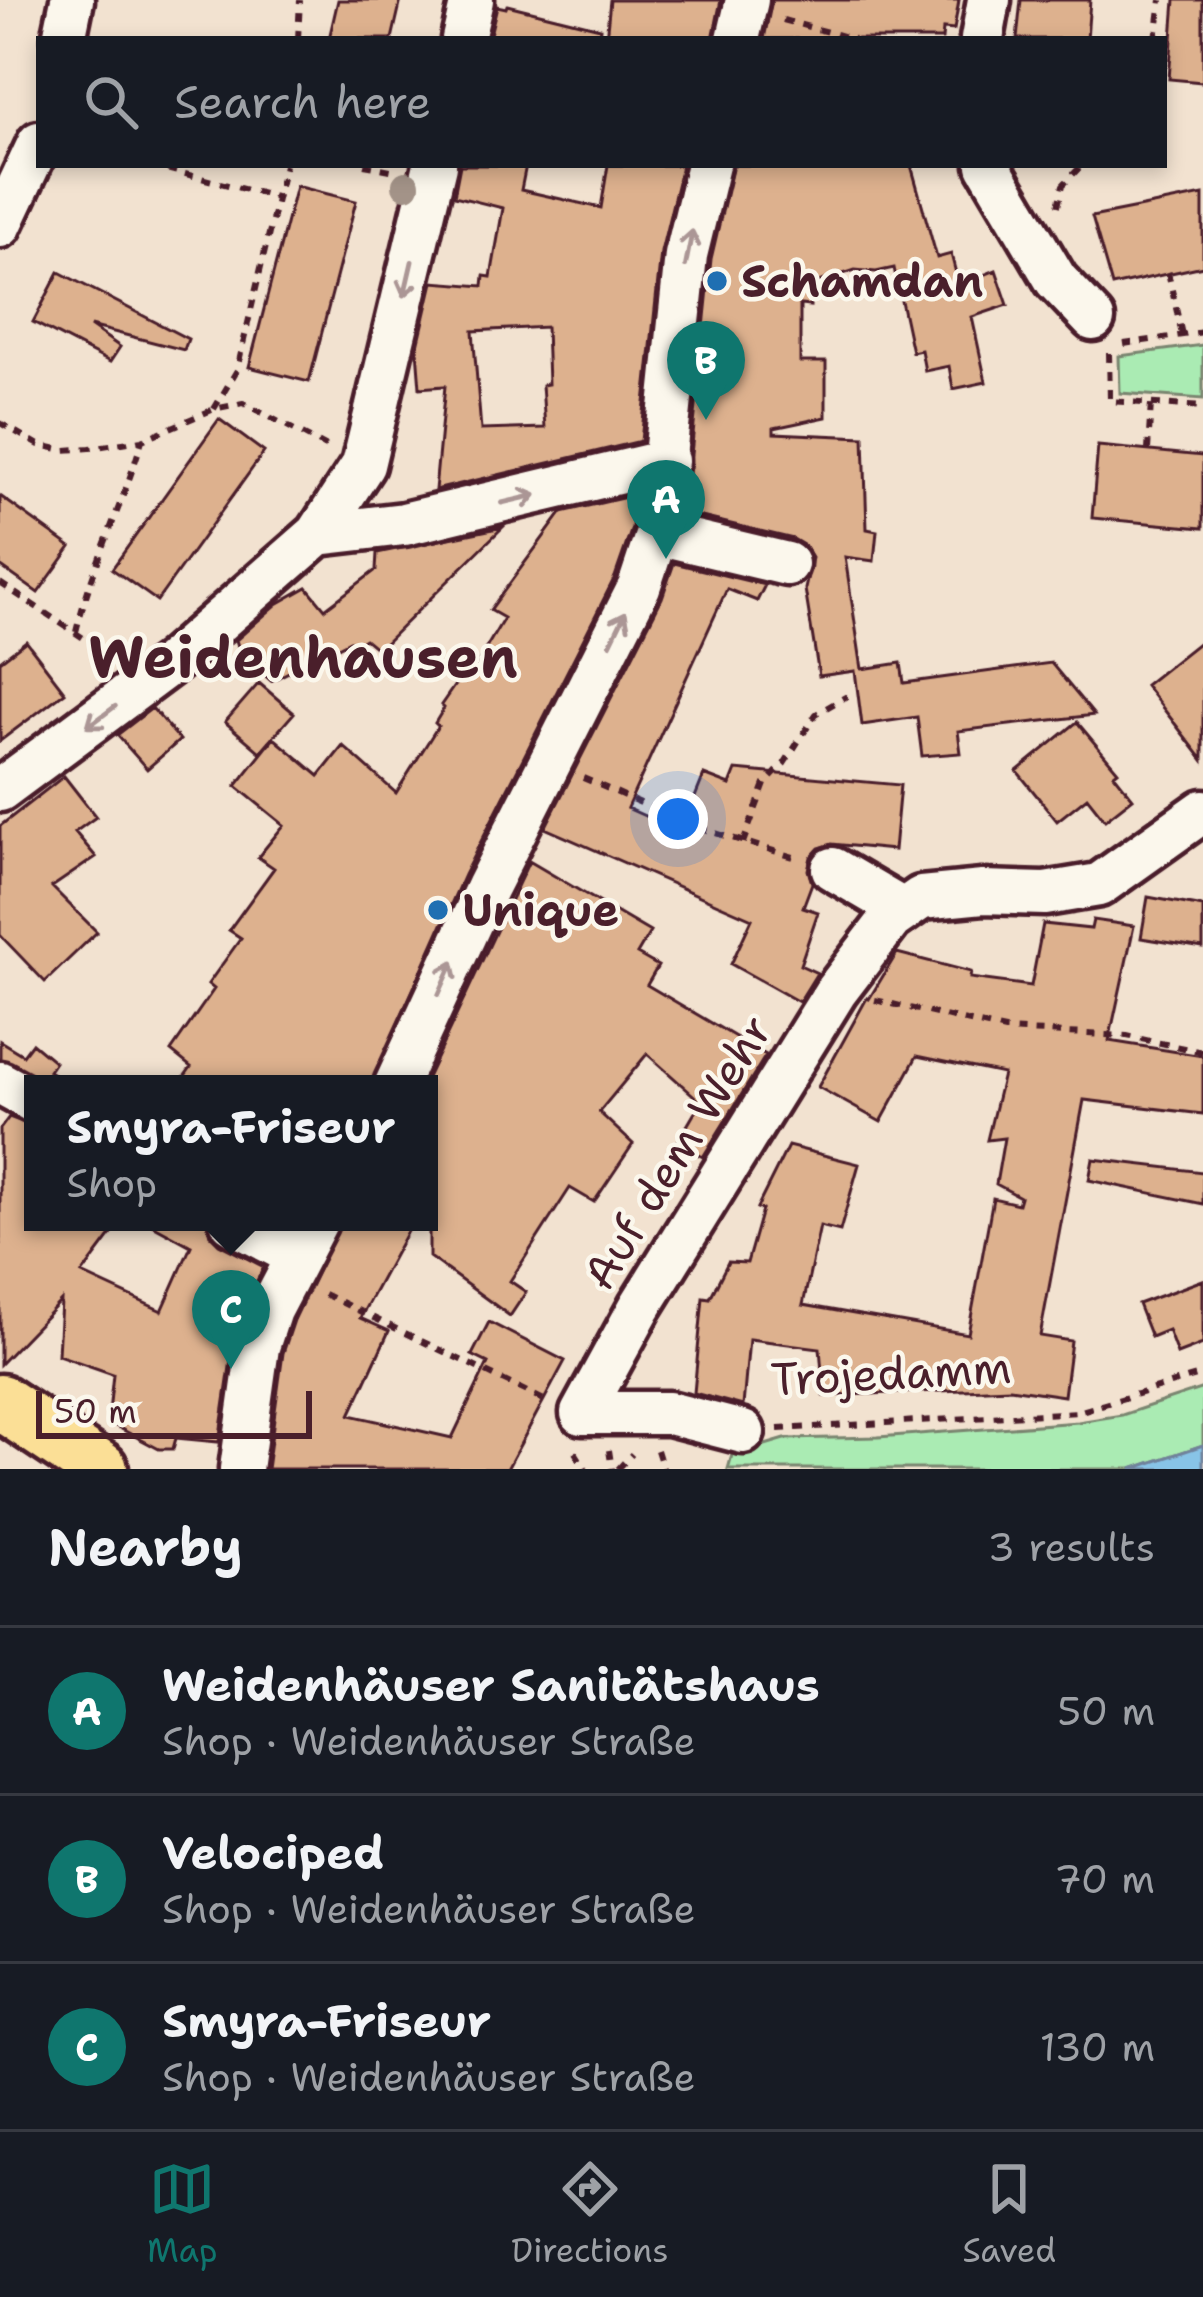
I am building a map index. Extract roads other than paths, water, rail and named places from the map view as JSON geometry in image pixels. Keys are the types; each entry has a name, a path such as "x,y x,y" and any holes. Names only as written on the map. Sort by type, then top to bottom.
{"main road":[{"path":"0,1402 100,1469"}],"street":[{"path":"65,36 72,0"},
{"path":"464,36 472,0"},
{"path":"983,36 989,0"},
{"path":"0,226 36,149"},
{"path":"0,790 155,675 318,534 363,465 434,168"},
{"path":"400,1075 487,886 639,587 657,533 686,255 707,168"},
{"path":"990,168 1056,280 1093,319"},
{"path":"318,534 404,524 667,461"},
{"path":"657,533 787,564"},
{"path":"833,868 903,910 921,898 983,892 1046,894 1100,885 1203,811"},
{"name":"Auf dem Wehr","path":"582,1413 640,1307 836,991 865,949 903,910"},
{"path":"241,1469 259,1347 270,1310 300,1251 253,1231"},
{"name":"Trojedamm","path":"582,1413 669,1413 743,1432"}],"water":[{"path":"1203,1445 1203,1469 1132,1469"}],"place":[{"name":"Schamdan","path":"717,281"},
{"name":"Velociped","path":"706,420"},
{"name":"Weidenhäuser Sanitätshaus","path":"666,559"},
{"name":"Unique","path":"438,910"},
{"name":"Smyra-Friseur","path":"231,1369"}],"district":[{"name":"Weidenhausen","path":"303,657"}]}
